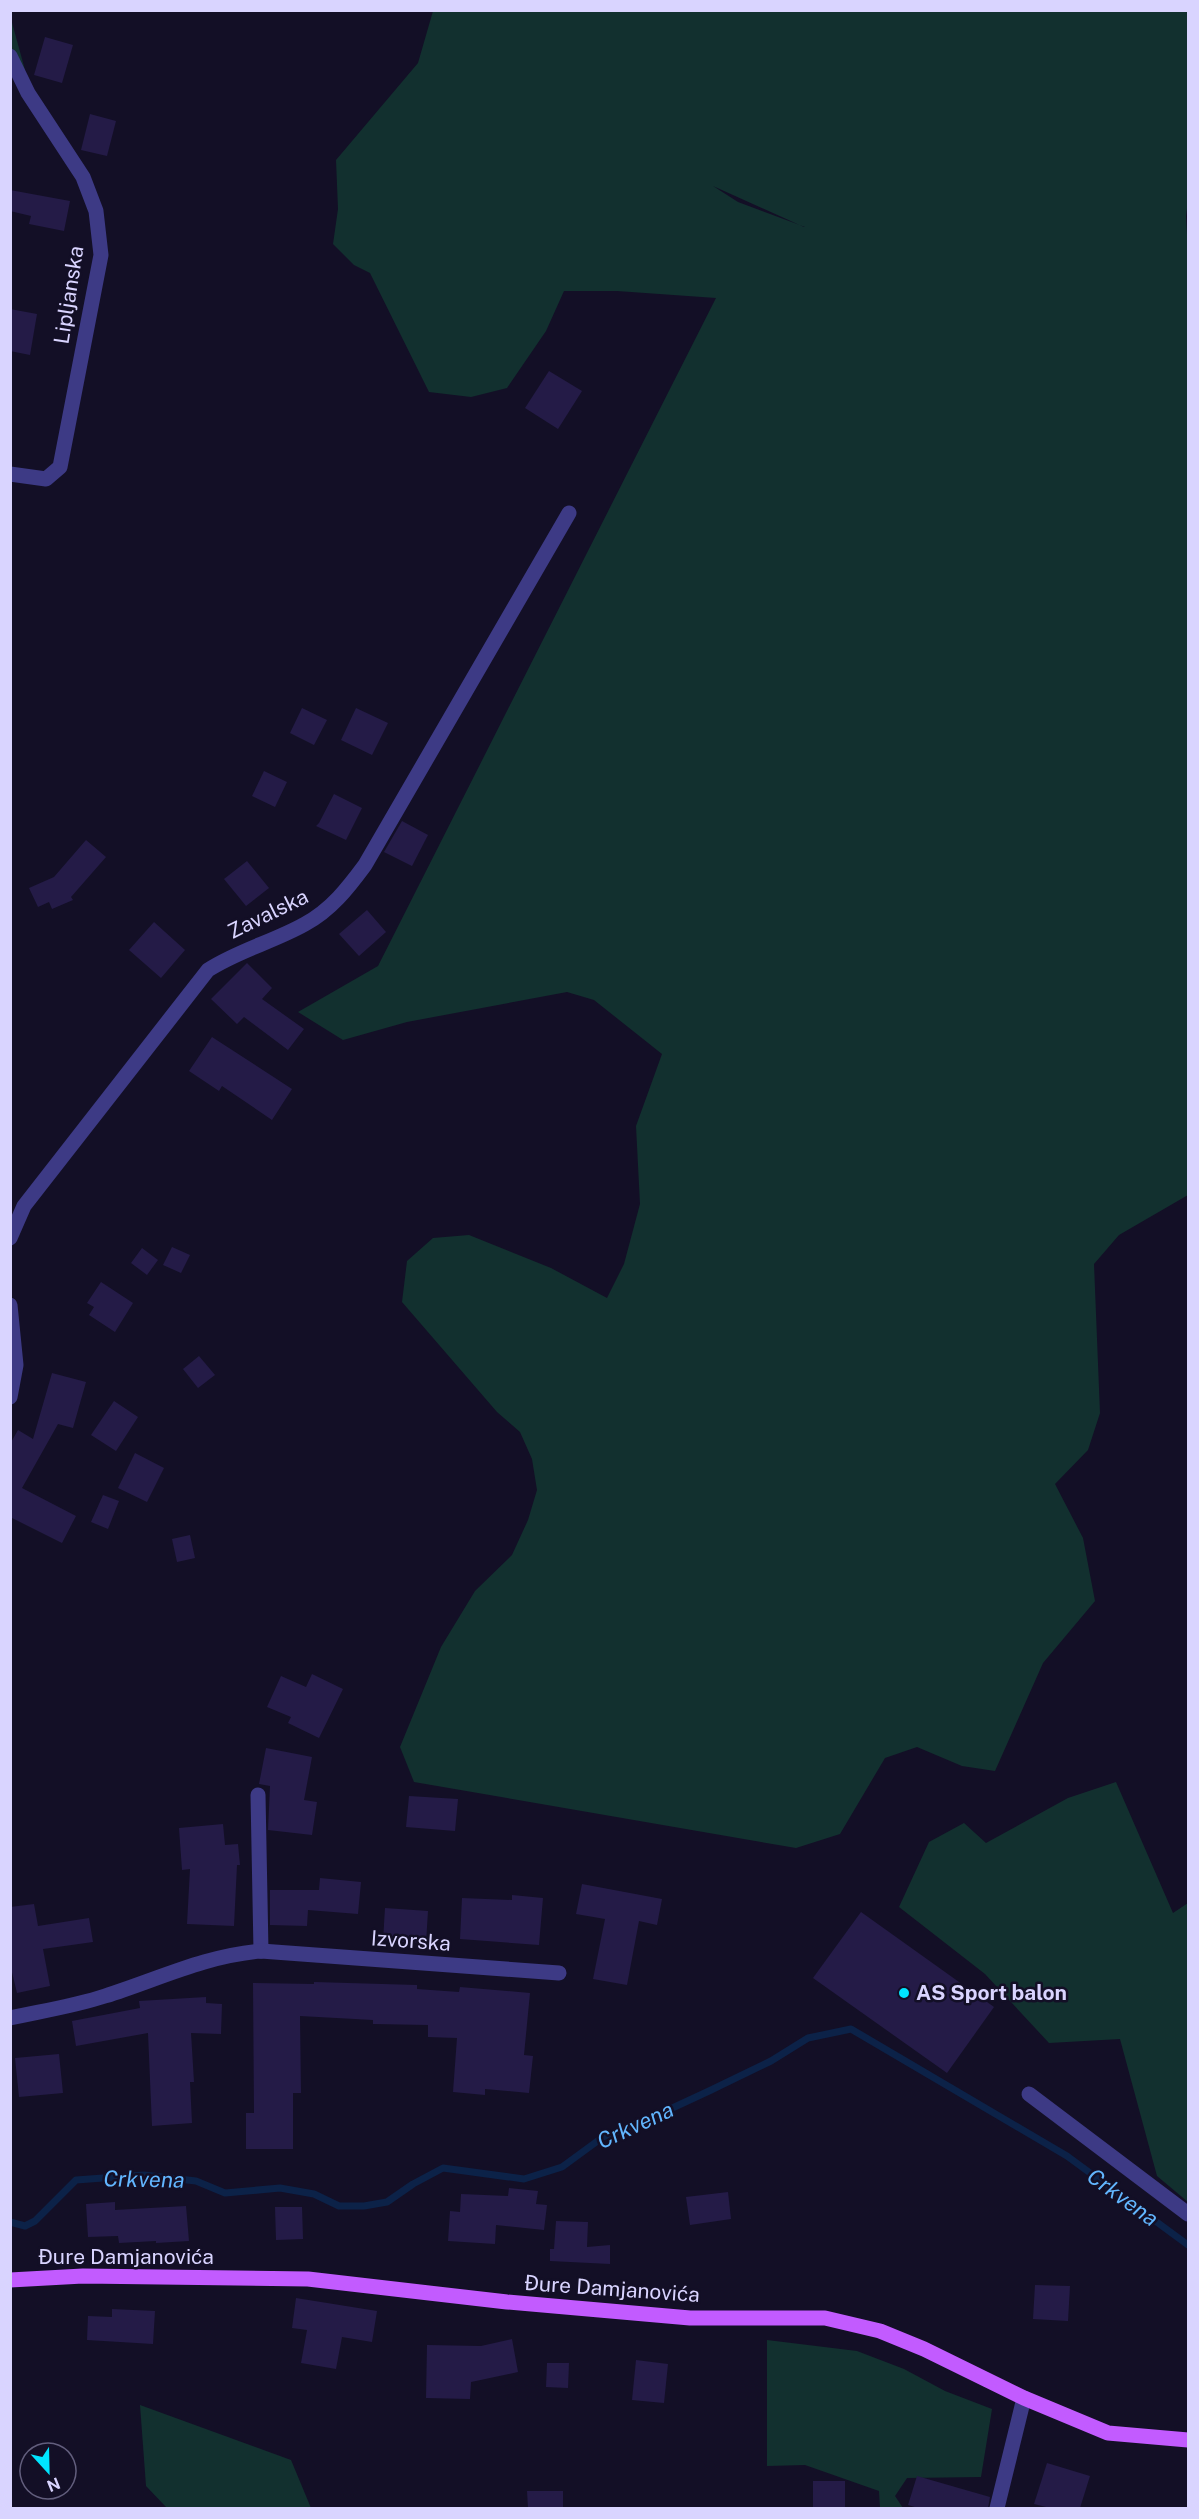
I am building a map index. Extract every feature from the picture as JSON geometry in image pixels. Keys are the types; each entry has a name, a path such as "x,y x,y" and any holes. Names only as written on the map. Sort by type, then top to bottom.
{"main road":[{"name":"Đure Damjanovića","path":"10,2280 83,2276 308,2279 507,2302 690,2318 825,2318 880,2331 1024,2398 1108,2433 1188,2440"}],"street":[{"name":"Lipljanska","path":"10,56 28,93 83,177 96,211 101,255 60,467 46,478 10,474"},
{"name":"Zavalska","path":"10,1238 24,1206 208,970 230,956 306,924 344,895 365,865 569,513"},
{"path":"10,1305 16,1365 10,1397"},
{"path":"258,1795 261,1951"},
{"name":"Izvorska","path":"10,2018 105,1996 187,1965 233,1953 261,1951 559,1972"},
{"path":"1029,2094 1188,2214"},
{"path":"997,2508 1024,2398"}],"green space":[{"path":"433,11 1188,11 1188,201 1186,216 1188,252 1188,1195 1119,1235 1094,1264 1100,1413 1088,1450 1055,1484 1083,1538 1095,1601 1043,1663 995,1771 962,1766 917,1747 885,1758 840,1834 796,1848 414,1782 400,1747 441,1647 475,1591 512,1555 528,1520 537,1490 532,1459 520,1432 497,1412 402,1302 407,1261 433,1238 469,1235 551,1268 607,1298 624,1264 640,1204 636,1126 662,1054 594,1000 567,992 407,1022 343,1040 298,1012 378,966 716,298 617,291 564,291 546,331 507,388 471,397 429,392 370,273 354,265 333,244 338,209 336,160 418,63","holes":["713,186 799,225 738,202"]},
{"path":"11,19 25,70 11,71"},
{"path":"1116,1782 1173,1913 1188,1903 1188,2202 1157,2176 1120,2039 1049,2043 985,1974 899,1907 929,1842 964,1823 986,1843 1068,1798"},
{"path":"767,2340 857,2351 904,2369 945,2391 992,2409 981,2477 907,2478 895,2496 903,2508 880,2508 879,2491 805,2465 767,2466"},
{"path":"140,2405 291,2460 311,2508 167,2508 146,2486"}],"building":[{"path":"45,37 73,45 62,83 34,75"},
{"path":"90,114 116,121 107,156 81,150"},
{"path":"10,190 70,201 64,231 29,224 31,216 10,211"},
{"path":"10,309 37,314 30,355 10,351"},
{"path":"549,371 582,391 558,429 525,408"},
{"path":"302,708 327,720 314,745 290,733"},
{"path":"356,708 388,723 372,755 341,740"},
{"path":"264,771 287,782 275,807 252,796"},
{"path":"334,794 362,808 346,840 316,826"},
{"path":"402,821 428,835 412,866 384,852"},
{"path":"86,840 106,857 71,897 73,900 52,909 49,902 38,907 29,888 54,877"},
{"path":"247,861 269,888 246,906 224,879"},
{"path":"367,910 386,932 359,956 339,934"},
{"path":"154,922 185,950 161,978 129,950"},
{"path":"247,963 272,988 262,999 304,1029 288,1050 244,1017 237,1024 211,999"},
{"path":"212,1037 292,1089 272,1120 222,1086 219,1091 189,1071"},
{"path":"172,1247 190,1255 181,1273 163,1265"},
{"path":"142,1248 158,1260 147,1275 131,1263"},
{"path":"101,1282 133,1303 115,1332 89,1315 94,1307 87,1303"},
{"path":"199,1356 215,1375 198,1388 183,1369"},
{"path":"52,1373 86,1382 73,1428 58,1424 22,1488 76,1516 62,1543 10,1517 10,1444 18,1430 33,1439"},
{"path":"114,1401 138,1417 116,1451 91,1435"},
{"path":"135,1453 164,1468 147,1502 118,1488"},
{"path":"103,1495 119,1501 108,1529 91,1522"},
{"path":"190,1535 195,1558 177,1562 172,1539"},
{"path":"312,1674 343,1689 319,1738 288,1723 291,1717 267,1707 281,1676 306,1687"},
{"path":"266,1748 312,1757 304,1800 317,1802 312,1835 268,1830 270,1786 259,1784"},
{"path":"409,1796 458,1799 455,1831 406,1827"},
{"path":"223,1824 225,1845 238,1844 240,1865 237,1865 234,1926 187,1924 190,1869 182,1870 179,1828"},
{"path":"320,1878 361,1882 358,1914 308,1910 307,1926 270,1925 270,1890 319,1890"},
{"path":"582,1884 662,1899 657,1925 639,1921 627,1985 593,1979 605,1919 576,1914"},
{"path":"512,1895 543,1898 539,1945 460,1939 462,1898 512,1900"},
{"path":"34,1904 38,1926 89,1918 93,1942 43,1949 50,1986 17,1993 10,1964 10,1907"},
{"path":"385,1908 428,1911 426,1943 383,1941"},
{"name":"AS Sport balon","path":"861,1912 994,2007 947,2073 813,1978"},
{"path":"314,1982 417,1985 417,1989 459,1992 460,1987 530,1993 524,2055 533,2056 529,2093 485,2089 485,2095 453,2092 457,2038 428,2037 428,2025 373,2024 373,2020 300,2016 301,2093 293,2093 293,2149 246,2149 246,2113 254,2113 253,1983 314,1984"},
{"path":"206,1997 206,2003 222,2004 221,2034 191,2033 194,2082 190,2082 192,2123 152,2126 148,2033 76,2046 72,2021 140,2008 139,2001"},
{"path":"59,2054 63,2093 19,2097 15,2058"},
{"path":"509,2188 538,2191 536,2204 547,2205 544,2230 496,2225 495,2244 448,2241 450,2211 460,2212 461,2194 508,2196"},
{"path":"728,2192 731,2219 690,2225 686,2197"},
{"path":"115,2202 115,2210 186,2206 189,2241 119,2243 118,2236 88,2237 86,2204"},
{"path":"275,2207 302,2207 303,2239 276,2240"},
{"path":"556,2221 588,2222 587,2247 610,2245 610,2264 550,2261 550,2249 554,2249"},
{"path":"1035,2285 1070,2286 1068,2321 1033,2319"},
{"path":"296,2298 377,2311 372,2342 342,2337 336,2369 301,2363 307,2330 292,2328"},
{"path":"112,2309 155,2311 153,2344 87,2340 88,2316 112,2317"},
{"path":"512,2339 518,2372 471,2382 470,2399 426,2398 427,2345 481,2346"},
{"path":"636,2360 668,2364 664,2403 632,2400"},
{"path":"547,2363 569,2363 568,2388 546,2387"},
{"path":"1047,2463 1090,2476 1080,2508 1050,2508 1034,2504"},
{"path":"917,2476 990,2497 988,2508 918,2508 908,2505"},
{"path":"813,2481 845,2481 845,2508 813,2508"},
{"path":"527,2491 563,2491 563,2508 528,2508"}],"waterway":[{"name":"Crkvena","path":"10,2222 25,2226 35,2221 76,2180 144,2175 196,2181 225,2193 280,2188 314,2194 339,2206 364,2206 387,2202 413,2184 443,2168 524,2179 562,2167 603,2137 709,2091 771,2061 808,2038 851,2029 1067,2156 1188,2245"}],"place":[{"name":"AS Sport balon","path":"904,1993"}]}
